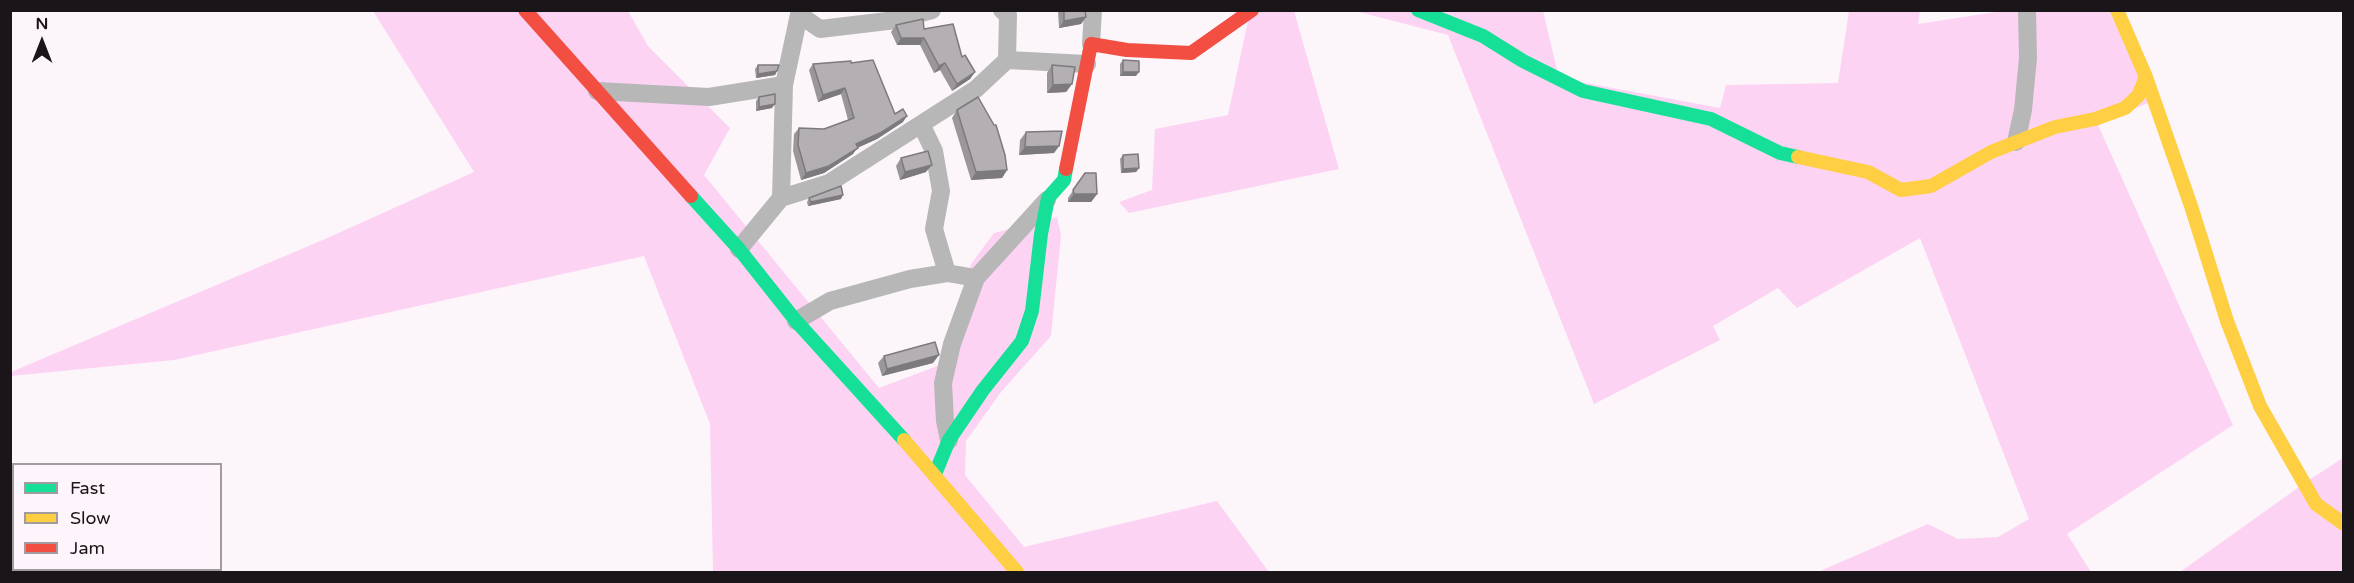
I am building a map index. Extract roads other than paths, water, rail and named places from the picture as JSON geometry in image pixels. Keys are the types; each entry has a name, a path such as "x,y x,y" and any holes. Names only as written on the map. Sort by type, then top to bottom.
{"street":[{"path":"781,198 784,85 800,13 820,29 896,20 932,10"},
{"path":"739,249 781,198 829,183 976,89 1007,60 1008,15 1002,10"},
{"path":"949,440 945,421 943,383 952,344 976,279 1064,180 1091,44 1093,10"},
{"path":"1091,44 1127,50 1191,53 1252,10"},
{"path":"1418,10 1483,36 1523,61 1583,91 1711,119 1779,153 1868,172 1901,190 1931,186 1991,152 2055,127 2096,119 2125,108 2138,96 2146,77"},
{"path":"2016,142 2024,110 2028,58 2026,10"},
{"path":"2117,10 2146,77 2191,206 2227,321 2260,406 2316,504 2343,524"},
{"path":"531,14 739,249 796,321 935,474 1017,573"},
{"path":"1007,60 1087,64"},
{"path":"597,91 709,97 784,85"},
{"path":"921,124 934,151 941,191 934,229 947,273"},
{"path":"935,474 949,440 983,390 1022,341 1032,310 1041,234 1048,198"},
{"path":"796,321 830,301 910,279 947,273 976,279"}]}
